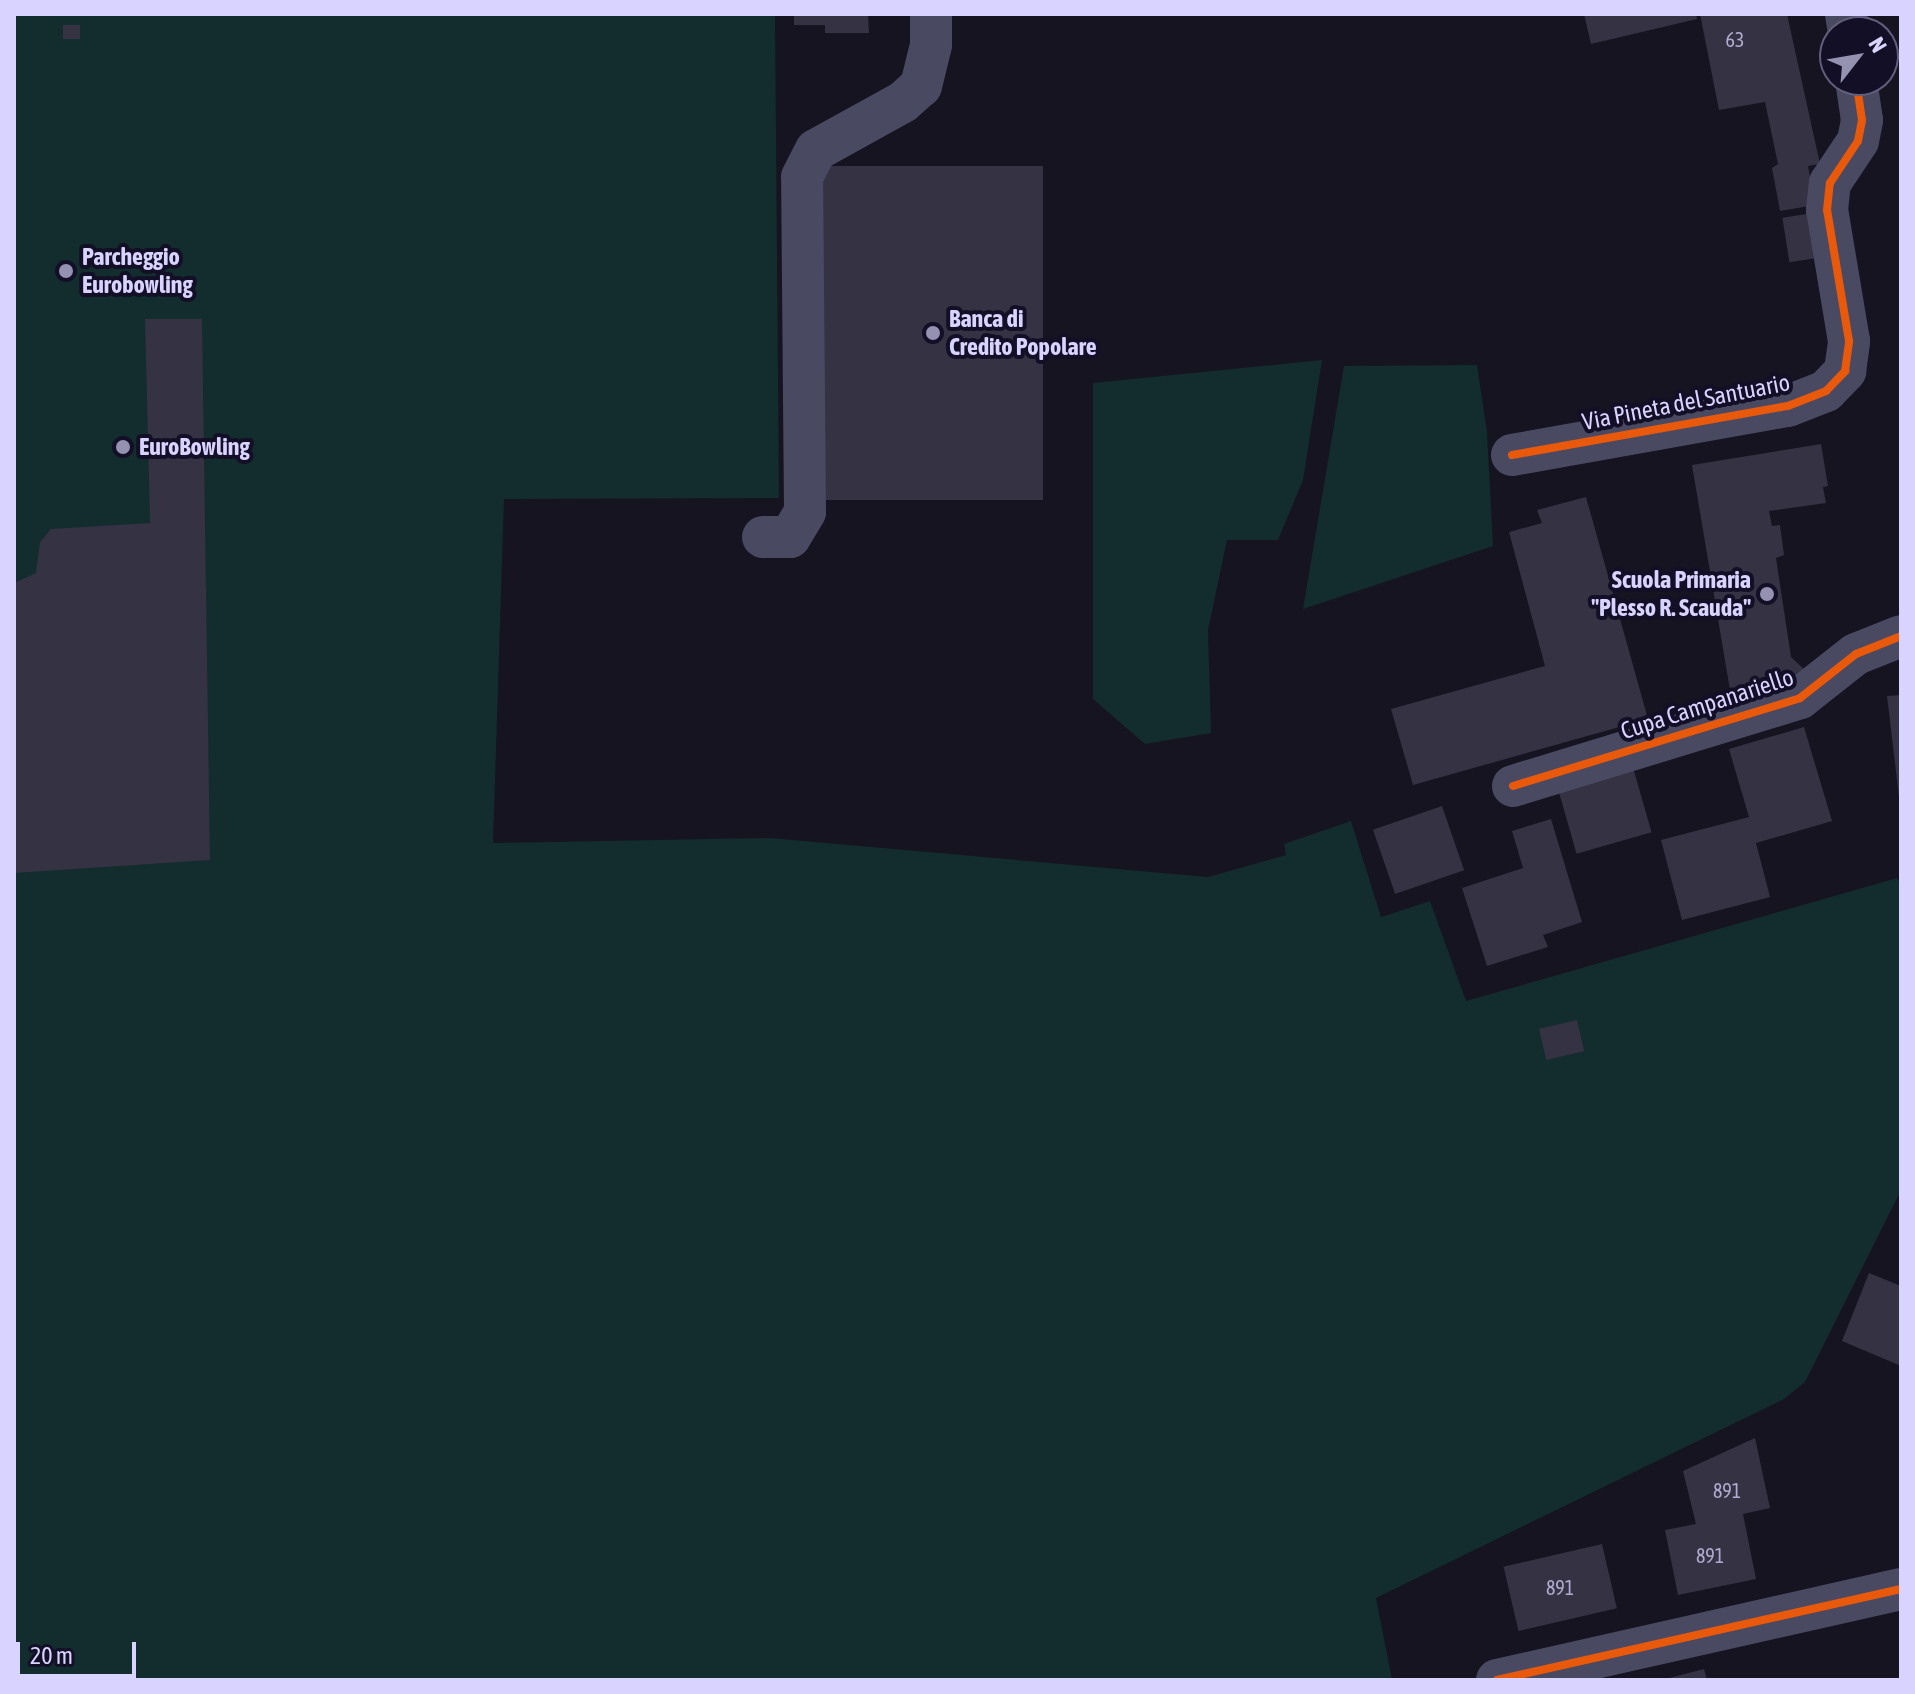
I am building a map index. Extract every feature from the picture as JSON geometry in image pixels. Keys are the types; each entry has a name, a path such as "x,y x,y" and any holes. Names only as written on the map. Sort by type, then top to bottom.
{"street":[{"path":"763,537 790,537 805,512 802,177 816,150 903,102 921,86 931,45 931,14"},
{"name":"Via Pineta del Santuario","path":"1512,455 1788,406 1826,391 1845,371 1849,341 1827,210 1830,183 1858,141 1862,120 1858,96"},
{"name":"Cupa Campanariello","path":"1513,786 1800,698 1856,654 1901,636"},
{"path":"1497,1680 1901,1589"}],"green space":[{"path":"14,14 775,14 779,498 504,499 493,843 770,838 1208,877 1286,855 1284,844 1351,821 1381,917 1430,901 1466,1001 1897,878 1901,884 1901,1190 1805,1382 1784,1399 1376,1598 1392,1680 14,1680"},
{"path":"1322,360 1303,480 1278,540 1227,540 1208,630 1211,733 1145,744 1093,699 1093,383"},
{"path":"1477,365 1487,432 1493,546 1303,609 1344,366"}],"building":[{"path":"794,14 868,14 869,33 825,33 825,25 794,25"},
{"path":"1584,14 1696,14 1697,19 1591,44"},
{"path":"1700,14 1787,14 1820,164 1808,166 1815,205 1780,211 1772,168 1778,164 1765,102 1719,110"},
{"path":"63,25 80,25 80,39 63,39"},
{"name":"Banca di Credito Popolare","path":"821,166 1043,166 1043,500 821,500"},
{"path":"1813,213 1820,257 1789,262 1782,218"},
{"path":"145,319 202,319 210,860 14,873 14,583 36,573 40,542 51,529 150,523"},
{"path":"1821,444 1828,486 1823,487 1826,503 1769,511 1772,526 1780,525 1784,555 1776,558 1791,657 1807,672 1795,685 1731,696 1692,465"},
{"path":"1586,497 1648,719 1413,785 1391,709 1545,666 1509,532 1542,523 1537,510"},
{"path":"1901,695 1901,797 1899,797 1887,696"},
{"path":"1804,727 1832,821 1756,843 1770,897 1682,920 1661,840 1749,817 1729,749"},
{"path":"1632,764 1652,832 1577,854 1557,785"},
{"path":"1442,806 1464,870 1395,894 1373,830"},
{"path":"1551,819 1582,922 1543,935 1548,947 1487,966 1462,888 1523,868 1512,831"},
{"path":"1577,1020 1584,1051 1546,1060 1539,1029"},
{"path":"1869,1273 1901,1286 1901,1366 1842,1341"},
{"path":"1755,1438 1770,1508 1743,1514 1756,1579 1678,1595 1665,1530 1696,1524 1683,1471"},
{"path":"1602,1544 1617,1608 1518,1631 1504,1567"},
{"path":"1704,1669 1707,1680 1665,1679"}],"cycle path":[{"path":"1512,455 1788,406 1826,391 1845,371 1849,341 1827,210 1830,183 1858,141 1862,120 1858,96"},
{"path":"1513,786 1800,698 1856,654 1901,636"},
{"path":"1497,1680 1901,1589"}],"place":[{"name":"Parcheggio Eurobowling","path":"66,271"},
{"name":"Banca di Credito Popolare","path":"933,333"},
{"name":"EuroBowling","path":"123,447"},
{"name":"Scuola Primaria \"Plesso R. Scauda\"","path":"1767,594"}]}
